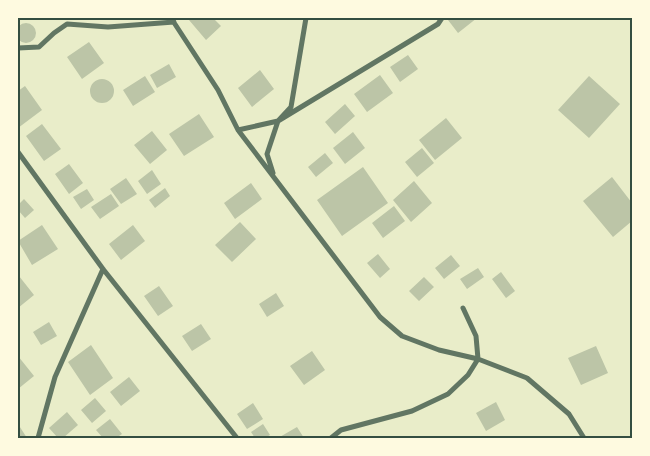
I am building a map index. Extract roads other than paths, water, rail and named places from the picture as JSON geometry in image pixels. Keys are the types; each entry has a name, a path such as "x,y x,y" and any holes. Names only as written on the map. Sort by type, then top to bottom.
{"street":[{"path":"273,175 267,154 278,121 291,107 306,18"},
{"path":"238,130 278,121 438,24 442,18"},
{"path":"18,48 39,48 54,32 67,24 108,28 172,20 218,90 238,130 380,317 402,336 439,350 478,359 527,378 569,414 584,438"},
{"path":"18,152 103,269 237,438"},
{"path":"38,438 55,377 103,269"},
{"path":"331,438 341,430 412,411 448,394 468,375 478,359 476,336 463,308"}]}
